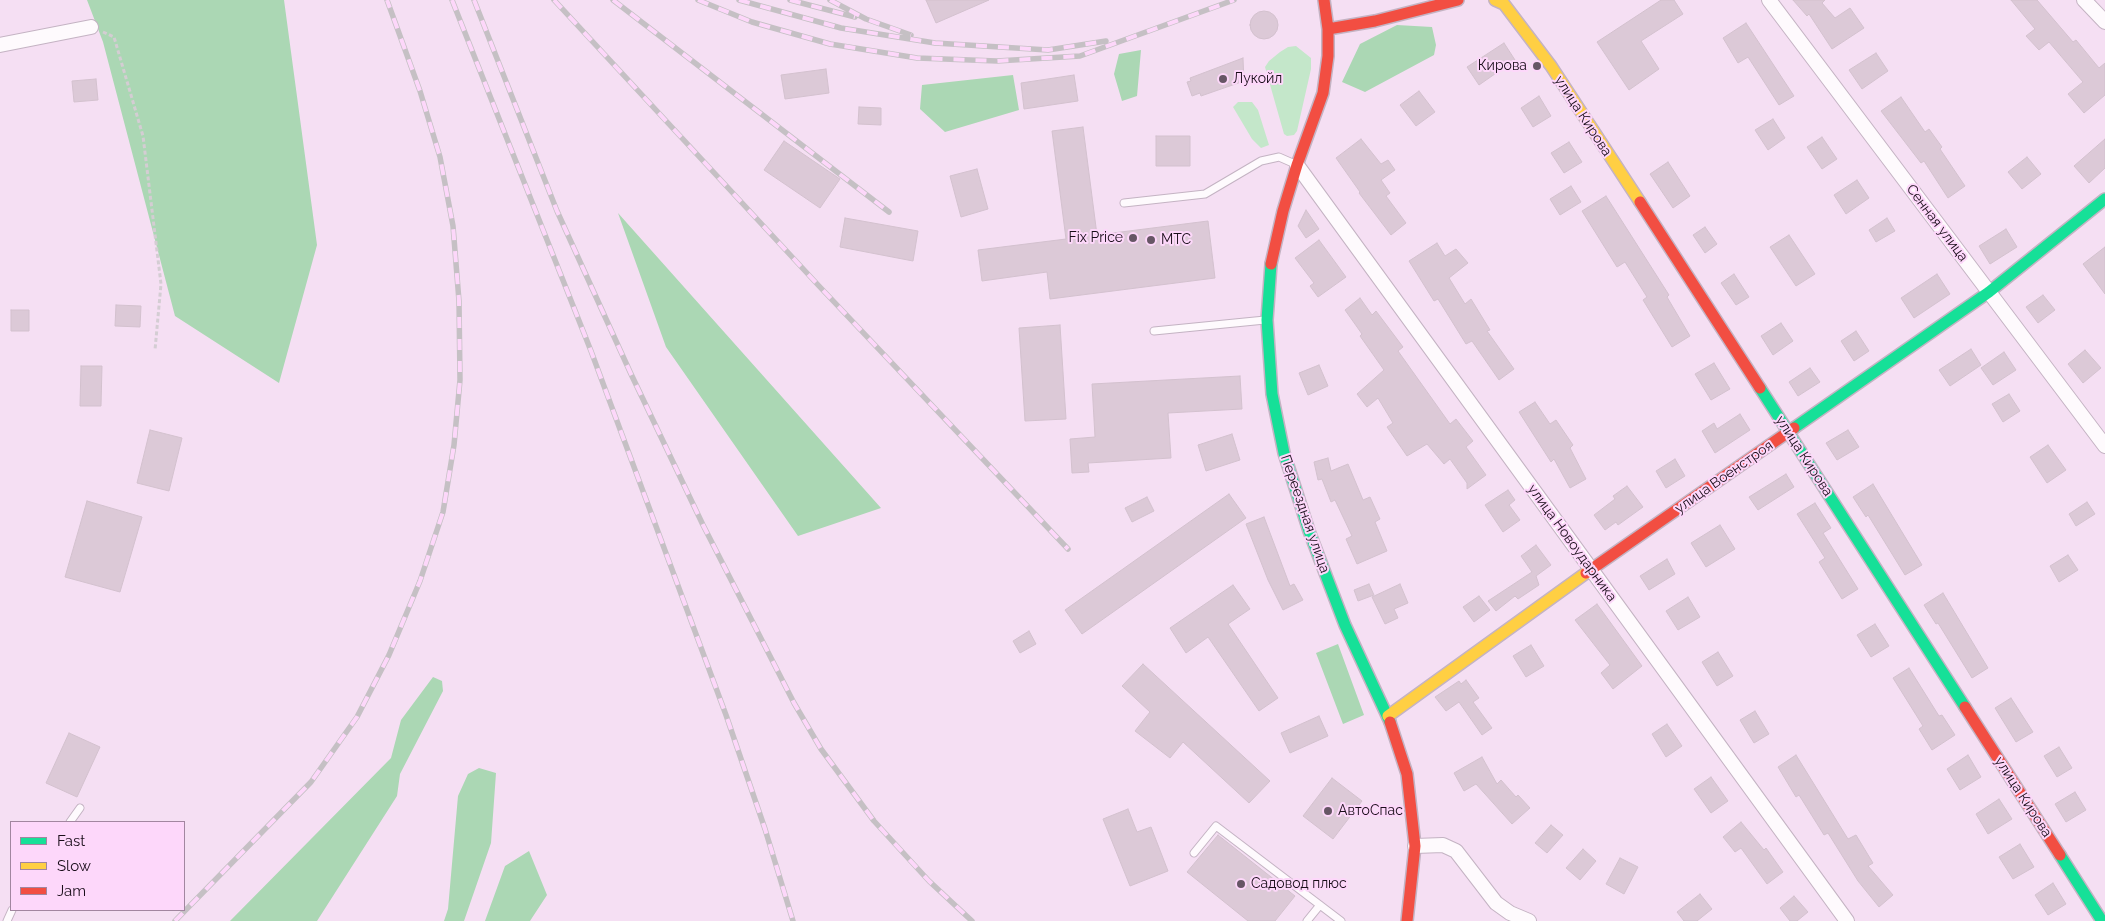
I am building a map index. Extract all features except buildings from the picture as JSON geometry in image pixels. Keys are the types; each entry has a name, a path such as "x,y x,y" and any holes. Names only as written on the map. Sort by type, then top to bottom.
{"street":[{"name":"Переездная улица","path":"1324,0 1328,29 1328,56 1323,93 1283,210 1271,261 1267,320 1272,394 1284,452 1309,530 1345,625 1388,716 1407,774 1415,846 1407,921"},
{"path":"1328,29 1375,22 1458,0"},
{"name":"улица Кирова","path":"1495,0 1504,4 1551,66 1789,432 2102,921"},
{"name":"Сенная улица","path":"1769,0 2105,446"},
{"path":"2084,0 2105,22"},
{"path":"0,45 91,27"},
{"name":"улица Новоударника","path":"1298,165 1847,921"},
{"name":"улица Военстроя","path":"1388,716 1591,569 1989,292 2105,199"},
{"path":"1415,846 1443,845 1456,851 1496,903 1510,913 1530,921"}],"lane":[{"path":"1124,203 1205,194 1261,162 1279,157 1298,165"},
{"path":"1154,331 1267,320"},
{"path":"71,821 80,808"},
{"path":"1194,853 1216,826 1341,921"},
{"path":"1307,921 1320,905"}],"path":[{"path":"91,27 114,37 143,136 161,284 155,350"}],"green space":[{"path":"87,0 284,0 317,245 279,383 175,316 103,42"},
{"path":"1397,25 1432,27 1436,45 1434,55 1365,92 1342,82 1360,44"},
{"path":"1296,46 1311,58 1311,69 1297,131 1294,135 1287,136 1284,134 1265,67 1280,52 1288,47"},
{"path":"1141,50 1137,96 1122,101 1114,74 1119,54"},
{"path":"1013,75 1019,110 945,132 920,109 922,85"},
{"path":"1238,102 1252,102 1258,110 1269,145 1261,148 1252,139 1233,107"},
{"path":"618,213 881,508 798,536 666,347"},
{"path":"1338,644 1364,715 1343,724 1316,653"},
{"path":"433,677 442,681 443,691 400,774 397,796 317,921 230,921 391,758 401,720"},
{"path":"479,768 496,773 491,843 464,921 444,921 448,909 458,796 468,774"},
{"path":"529,851 547,895 530,921 485,921 505,866"}],"railway":[{"path":"185,911 311,782 357,717 389,655 420,581 443,512 454,445 460,380 459,301 453,226 440,157 420,91 387,0"},
{"path":"452,0 591,351 726,715 765,829 793,921"},
{"path":"474,0 557,211 631,374 703,525 794,703 821,749 874,821 929,881 972,921"},
{"path":"554,0 819,286 1068,549"},
{"path":"613,0 889,212"},
{"path":"698,0 752,22 830,44 917,58 997,61 1080,56 1234,0"},
{"path":"739,0 841,28 935,43 1048,50 1106,41"},
{"path":"790,0 855,17"},
{"path":"830,0 866,19 911,35"},
{"path":"175,921 185,911"}],"traffic: fast":[{"path":"1794,428 1989,292 2105,199"},
{"path":"1271,264 1267,320 1272,394 1284,453 1309,531 1345,625 1390,722"},
{"path":"1760,388 1965,707"},
{"path":"2060,855 2102,921"}],"traffic: slow":[{"path":"1495,0 1504,4 1551,66 1640,202"},
{"path":"1388,716 1586,573"}],"traffic: jam":[{"path":"1271,264 1283,211 1297,165 1323,93 1328,56 1328,29 1324,0"},
{"path":"1328,29 1375,21 1458,0"},
{"path":"1640,202 1760,388"},
{"path":"1586,573 1794,428"},
{"path":"1965,707 2060,855"},
{"path":"1390,722 1407,774 1415,846 1407,921"}],"place":[{"name":"Кирова","path":"1537,66"},
{"name":"Лукойл","path":"1223,79"},
{"name":"Fix Price","path":"1133,238"},
{"name":"МТС","path":"1151,240"},
{"name":"АвтоСпас","path":"1328,811"},
{"name":"Садовод плюс","path":"1241,884"}]}
